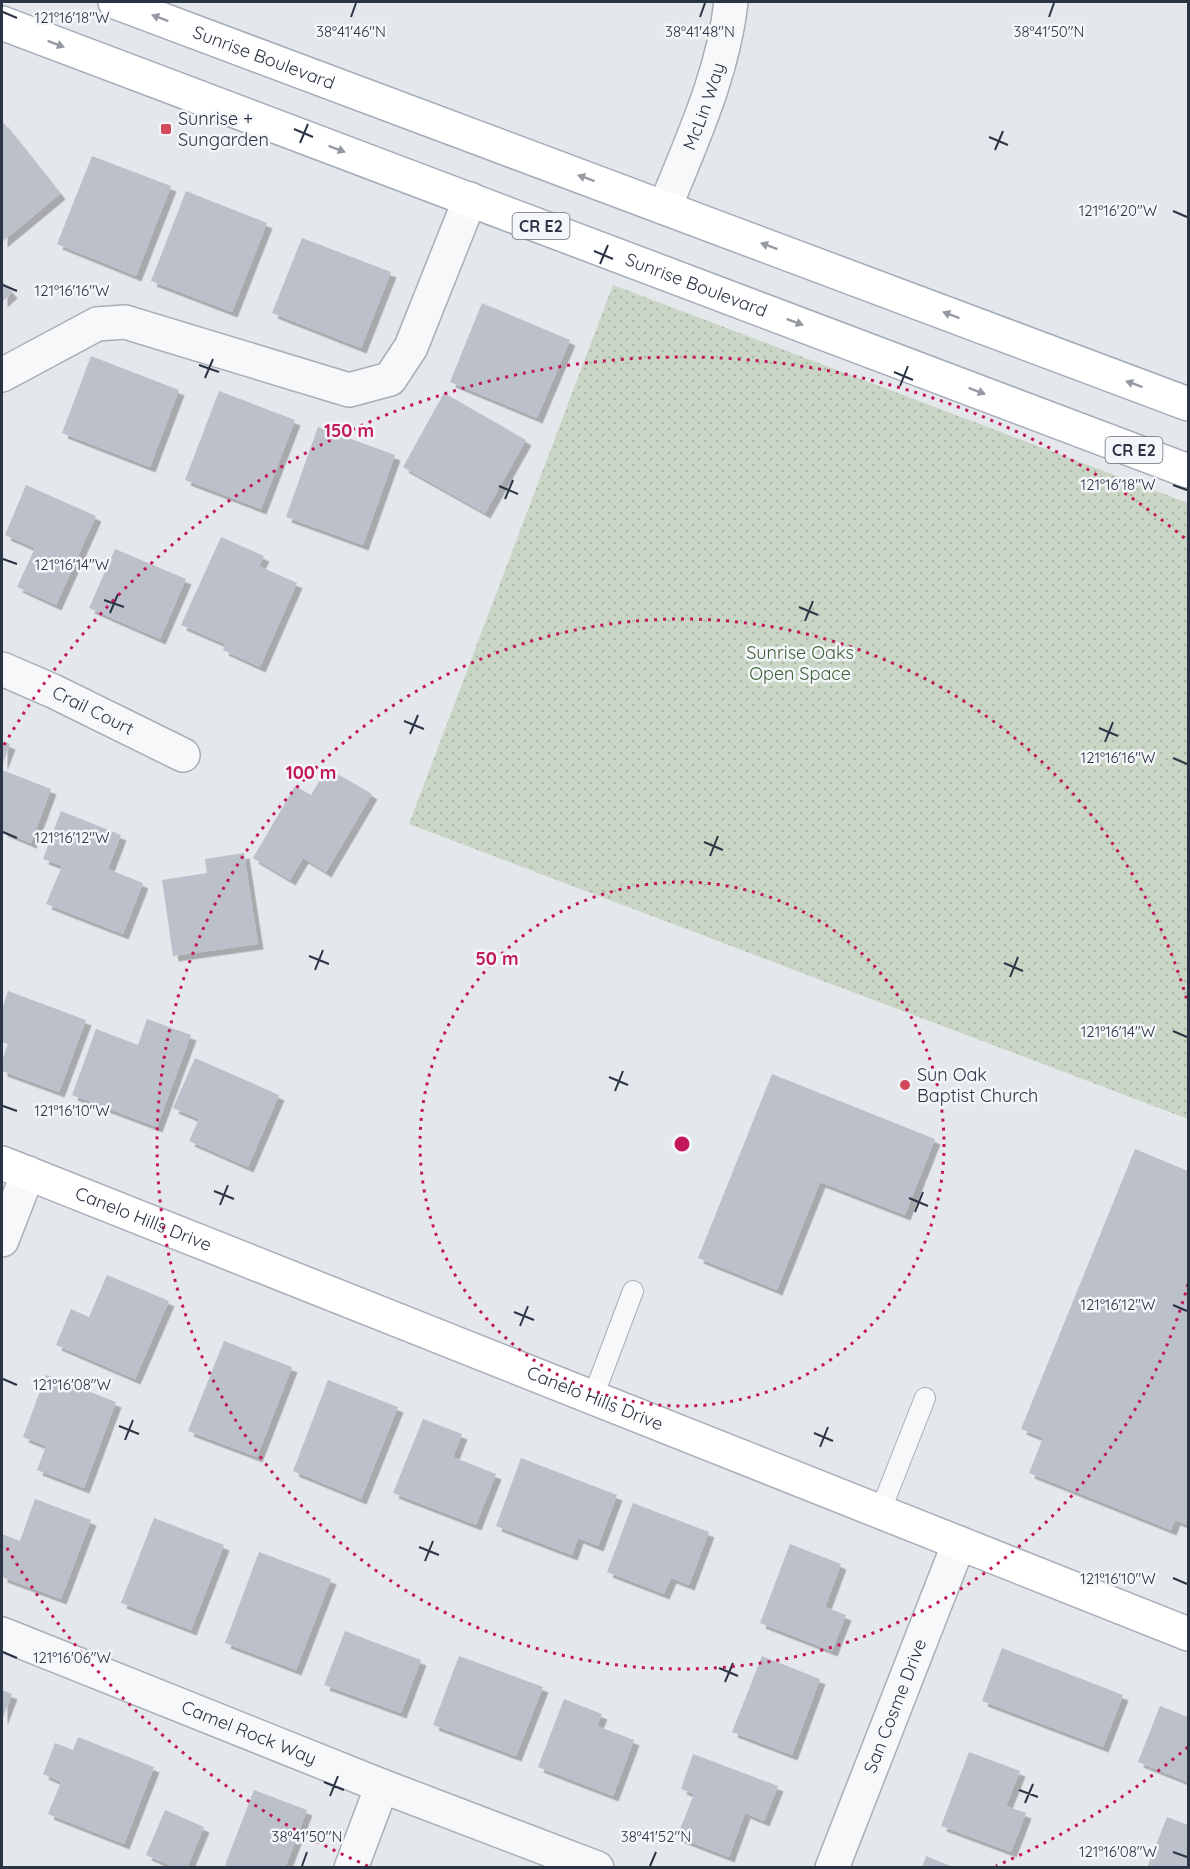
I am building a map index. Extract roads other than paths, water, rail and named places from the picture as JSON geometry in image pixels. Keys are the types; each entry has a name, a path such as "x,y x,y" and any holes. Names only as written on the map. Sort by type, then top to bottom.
{"main road":[{"name":"Sunrise Boulevard","path":"115,2 1188,404"},
{"name":"Sunrise Boulevard","path":"2,23 1188,471"},
{"name":"Canelo Hills Drive","path":"15,1168 1188,1634"}],"street":[{"name":"McLin Way","path":"665,207 714,83 728,29 731,2"},
{"path":"2,375 97,324 125,322 349,390 390,379 411,347 470,199"},
{"name":"Crail Court","path":"2,669 53,691 183,755"},
{"path":"2,1240 15,1168"},
{"name":"San Cosme Drive","path":"832,1868 959,1543"},
{"name":"Camel Rock Way","path":"2,1634 382,1786 597,1868"},
{"path":"351,1868 382,1786"}],"lane":[{"path":"593,1397 633,1291"},
{"path":"880,1512 925,1398"}],"place":[{"name":"Sunrise + Sungarden","path":"166,129"},
{"name":"Sun Oak Baptist Church","path":"905,1085"}],"park label":[{"name":"Sunrise Oaks Open Space","path":"800,663"}]}
